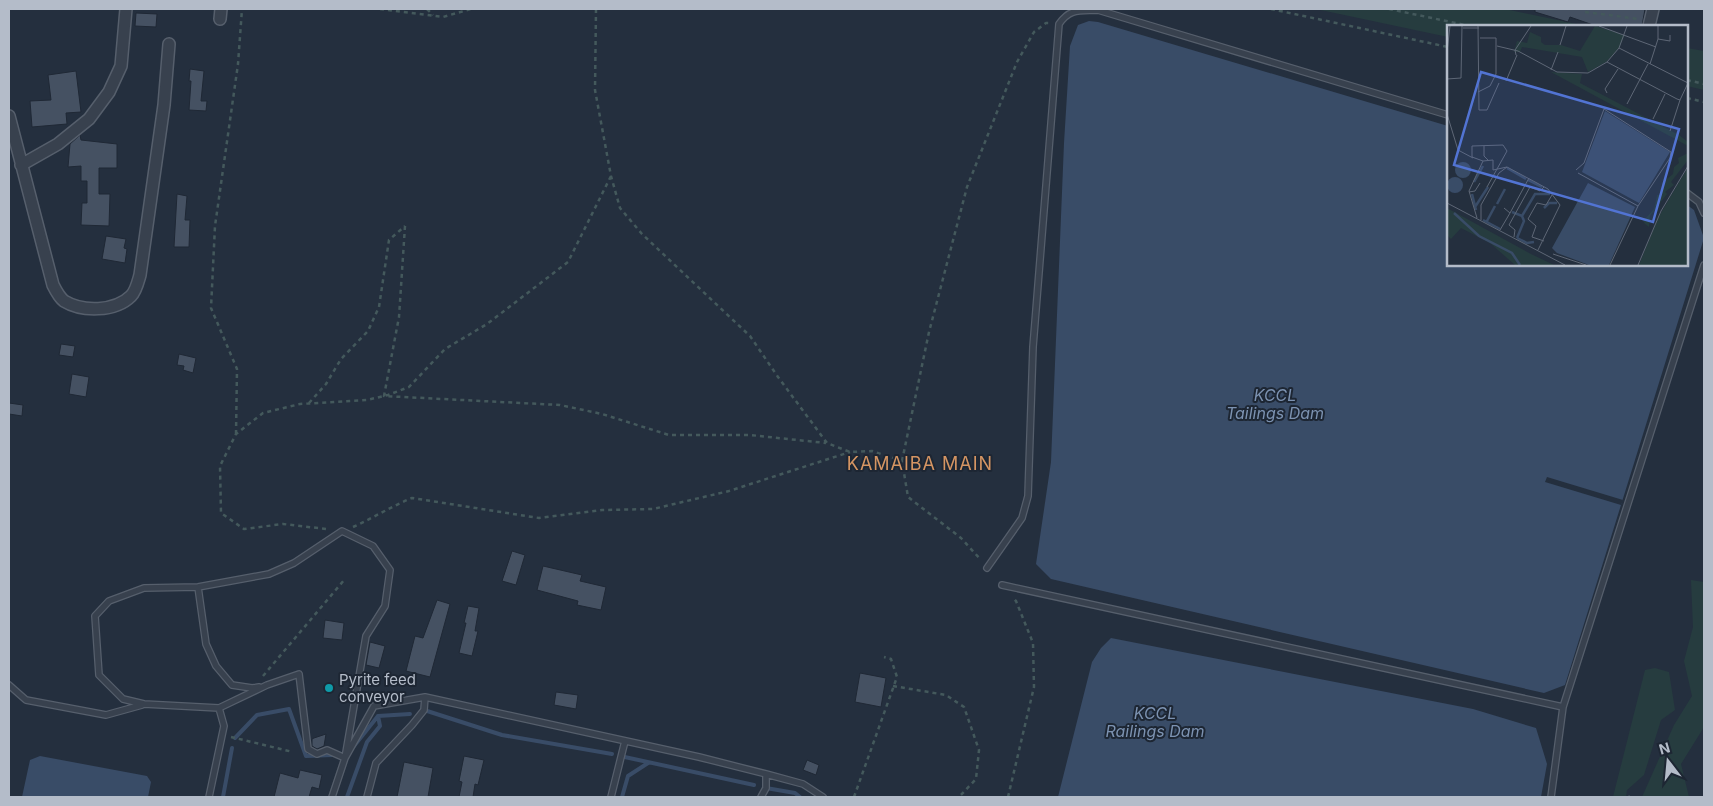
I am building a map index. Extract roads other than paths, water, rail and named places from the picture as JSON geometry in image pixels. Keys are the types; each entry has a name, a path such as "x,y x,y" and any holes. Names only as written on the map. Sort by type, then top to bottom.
{"street":[{"path":"21,165 58,144 89,119 108,92 121,66 126,9"},
{"path":"1650,24 1653,9"},
{"path":"9,116 53,285 57,293 63,300 72,305 87,308 112,306 131,296 140,275 164,105 169,44"}],"lane":[{"path":"987,568 1022,518 1028,496 1033,347 1059,24 1066,14 1098,10 1447,115"},
{"path":"1688,194 1699,202 1704,213"},
{"path":"1551,797 1563,707 1704,265"},
{"path":"332,797 345,758 366,636 385,606 390,570 372,546 342,531 294,563 269,574 198,587 144,588 109,601 95,616 99,675 123,699 144,704 219,708 266,686 300,674 308,749 317,754 327,750 345,758"},
{"path":"1002,585 1563,707"},
{"path":"198,587 206,644 216,666 232,685 252,688 266,686"},
{"path":"9,685 26,700 106,715 144,704"},
{"path":"345,758 374,706 425,697 766,774 803,784 823,797"},
{"path":"367,797 376,763 412,726 424,710 425,697"},
{"path":"209,797 224,726 219,708"},
{"path":"611,797 625,741"},
{"path":"761,797 766,788 766,774"}],"water":[{"name":"KCCL Tailings Dam","path":"1089,21 1098,22 1447,126 1447,266 1688,266 1688,206 1694,210 1704,238 1565,685 1544,693 1051,579 1036,564 1051,462 1064,143 1070,46 1078,25"},
{"name":"KCCL Railings Dam","path":"1111,638 1473,709 1536,728 1547,764 1541,797 1058,797 1092,662 1101,648"},
{"path":"40,756 147,776 151,782 148,797 22,797 30,760"}],"waterway":[{"path":"235,738 257,715 289,709 306,756 332,755"},
{"path":"424,710 502,735 612,754"},
{"path":"354,746 378,716 410,714"},
{"path":"347,797 367,742 380,726 378,716"},
{"path":"223,797 232,748"},
{"path":"620,756 754,785"},
{"path":"622,797 628,776 648,763"},
{"path":"766,788 795,793 800,797"}],"place":[{"name":"Pyrite feed conveyor","path":"329,688"}],"district":[{"name":"KAMAIBA MAIN","path":"920,463"}]}
